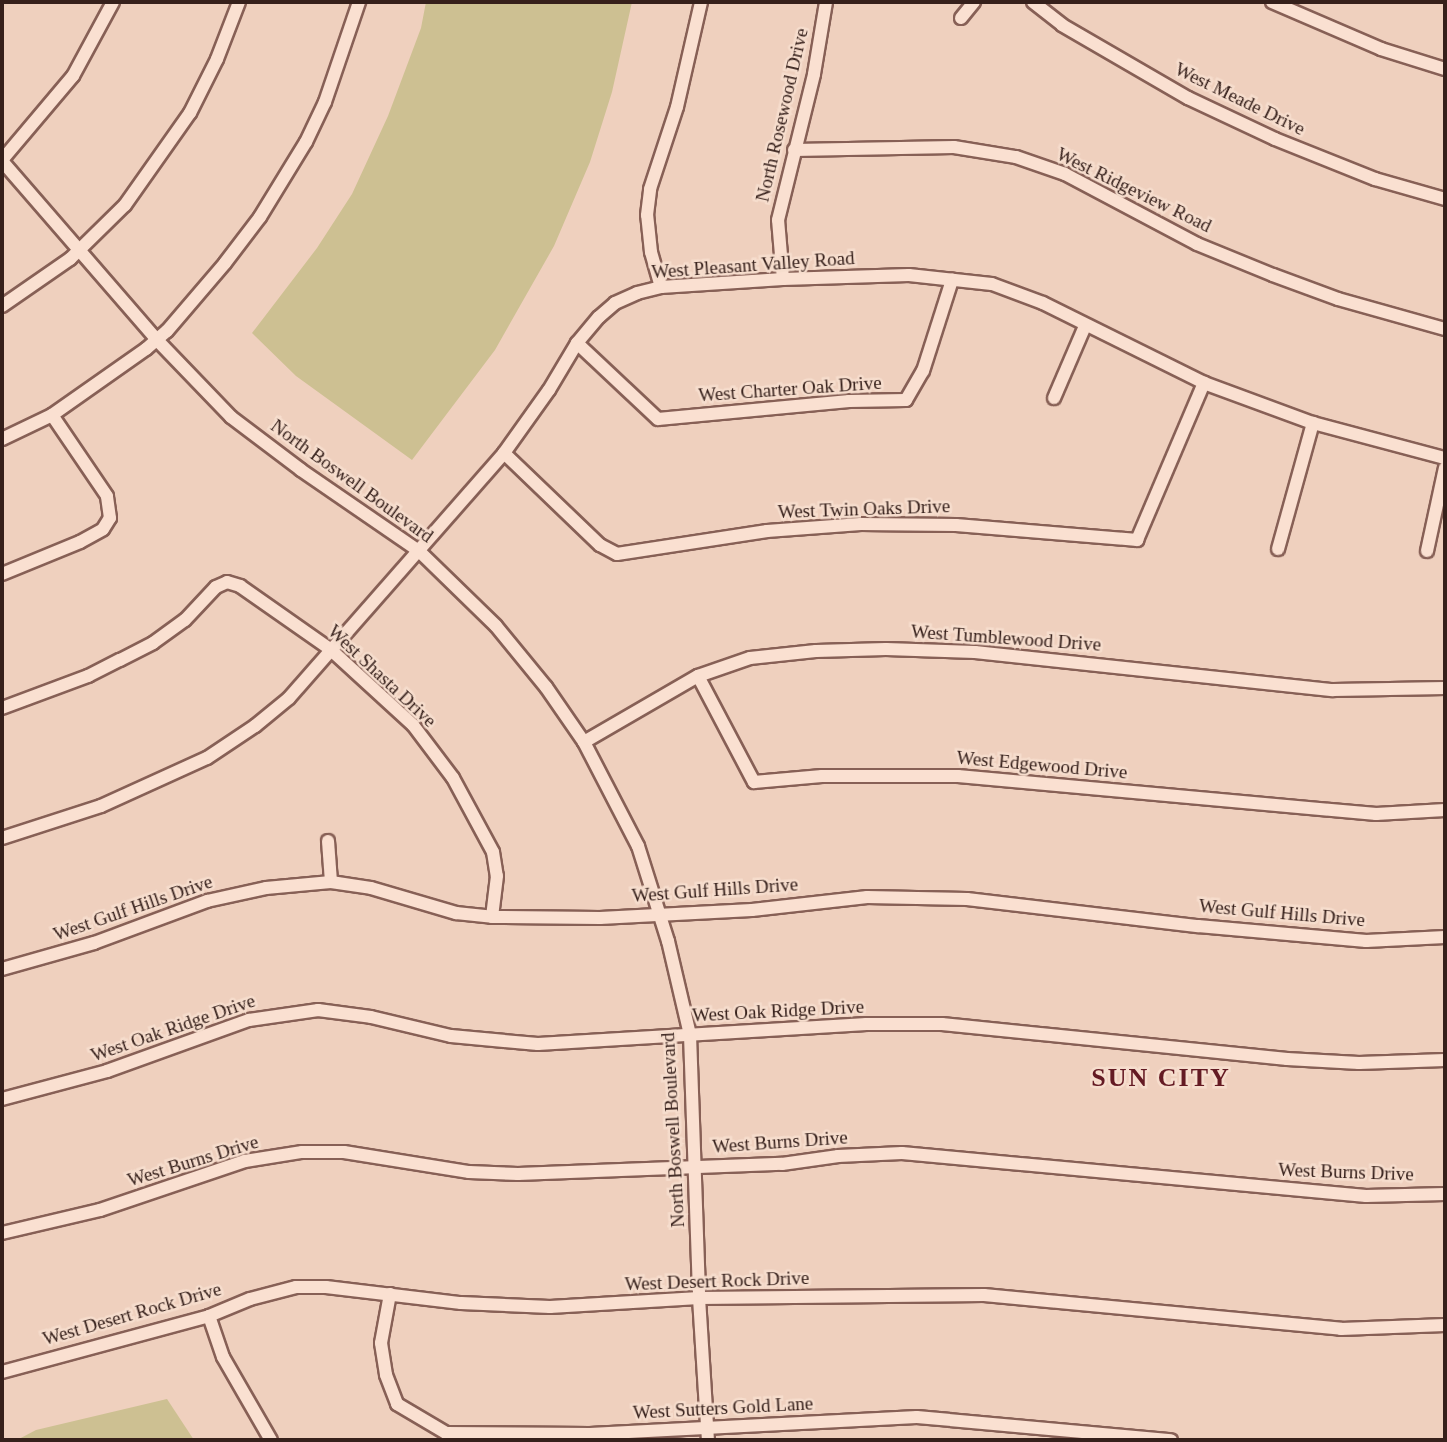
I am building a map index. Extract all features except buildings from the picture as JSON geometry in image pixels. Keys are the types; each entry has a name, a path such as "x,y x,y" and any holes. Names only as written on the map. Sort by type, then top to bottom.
{"street":[{"path":"2,160 73,76 113,2"},
{"path":"2,306 79,251 125,205 190,113 217,60 239,2"},
{"path":"2,439 52,415 157,340 260,217 299,153 325,102 359,2"},
{"path":"661,287 651,252 648,227 650,189 692,53 701,2"},
{"name":"North Rosewood Drive","path":"783,279 778,220 814,74 827,2"},
{"path":"961,19 974,2"},
{"name":"West Meade Drive","path":"1033,2 1062,25 1188,98 1275,139 1375,179 1445,200"},
{"path":"1272,2 1381,49 1445,69"},
{"name":"West Ridgeview Road","path":"794,150 954,146 1016,157 1065,174 1197,244 1273,275 1338,299 1445,330"},
{"name":"North Boswell Boulevard","path":"2,160 157,340 231,417 301,470 419,551 496,626 546,687 584,742 638,846 659,913 690,1035 699,1298 708,1440"},
{"name":"West Pleasant Valley Road","path":"2,838 101,806 207,758 255,726 289,698 504,453 550,390 577,343 615,303 661,287 909,275 992,284 1043,303 1204,383 1313,423 1445,458"},
{"name":"West Charter Oak Drive","path":"577,343 658,419 849,401 906,400 923,371 952,280"},
{"path":"1054,398 1085,326"},
{"name":"West Twin Oaks Drive","path":"504,453 600,545 617,554 766,531 861,524 956,525 1137,540 1204,383"},
{"path":"2,574 89,537 103,529 110,519 107,496 52,415"},
{"path":"1278,550 1313,423"},
{"path":"1427,551 1445,468"},
{"name":"West Shasta Drive","path":"2,708 88,676 153,643 186,620 216,587 227,582 240,586 330,649 413,725 453,778 493,852 498,876 492,917"},
{"name":"West Tumblewood Drive","path":"584,742 698,676 750,658 816,651 886,649 975,652 1333,690 1445,688"},
{"name":"West Edgewood Drive","path":"698,676 754,782 822,776 958,776 1376,814 1445,810"},
{"path":"328,841 331,882"},
{"name":"West Gulf Hills Drive","path":"2,969 94,943 206,901 266,888 331,882 371,888 456,913 492,917 600,918 752,910 867,897 967,899 1198,926 1366,941 1445,937"},
{"name":"West Oak Ridge Drive","path":"2,1098 107,1071 249,1020 318,1010 371,1017 451,1036 538,1044 866,1024 942,1024 1287,1059 1359,1063 1445,1060"},
{"name":"West Burns Drive","path":"2,1233 100,1210 245,1161 302,1152 344,1152 470,1172 518,1174 782,1164 838,1156 902,1153 1353,1195 1445,1194"},
{"name":"West Desert Rock Drive","path":"2,1372 209,1317 250,1299 296,1287 326,1287 461,1303 551,1307 699,1298 984,1295 1341,1329 1445,1325"},
{"name":"West Sutters Gold Lane","path":"390,1294 381,1343 386,1375 397,1404 446,1433 590,1434 706,1426 917,1418 1171,1440"},
{"path":"209,1317 223,1357 271,1440"}],"shaded area":[{"path":"426,2 632,2 612,92 590,162 554,246 495,350 412,460 296,376 252,333 317,248 352,194 388,116 421,28"},
{"path":"167,1399 194,1440 17,1440 36,1430"}],"district":[{"name":"SUN CITY","path":"1161,1078"}]}
